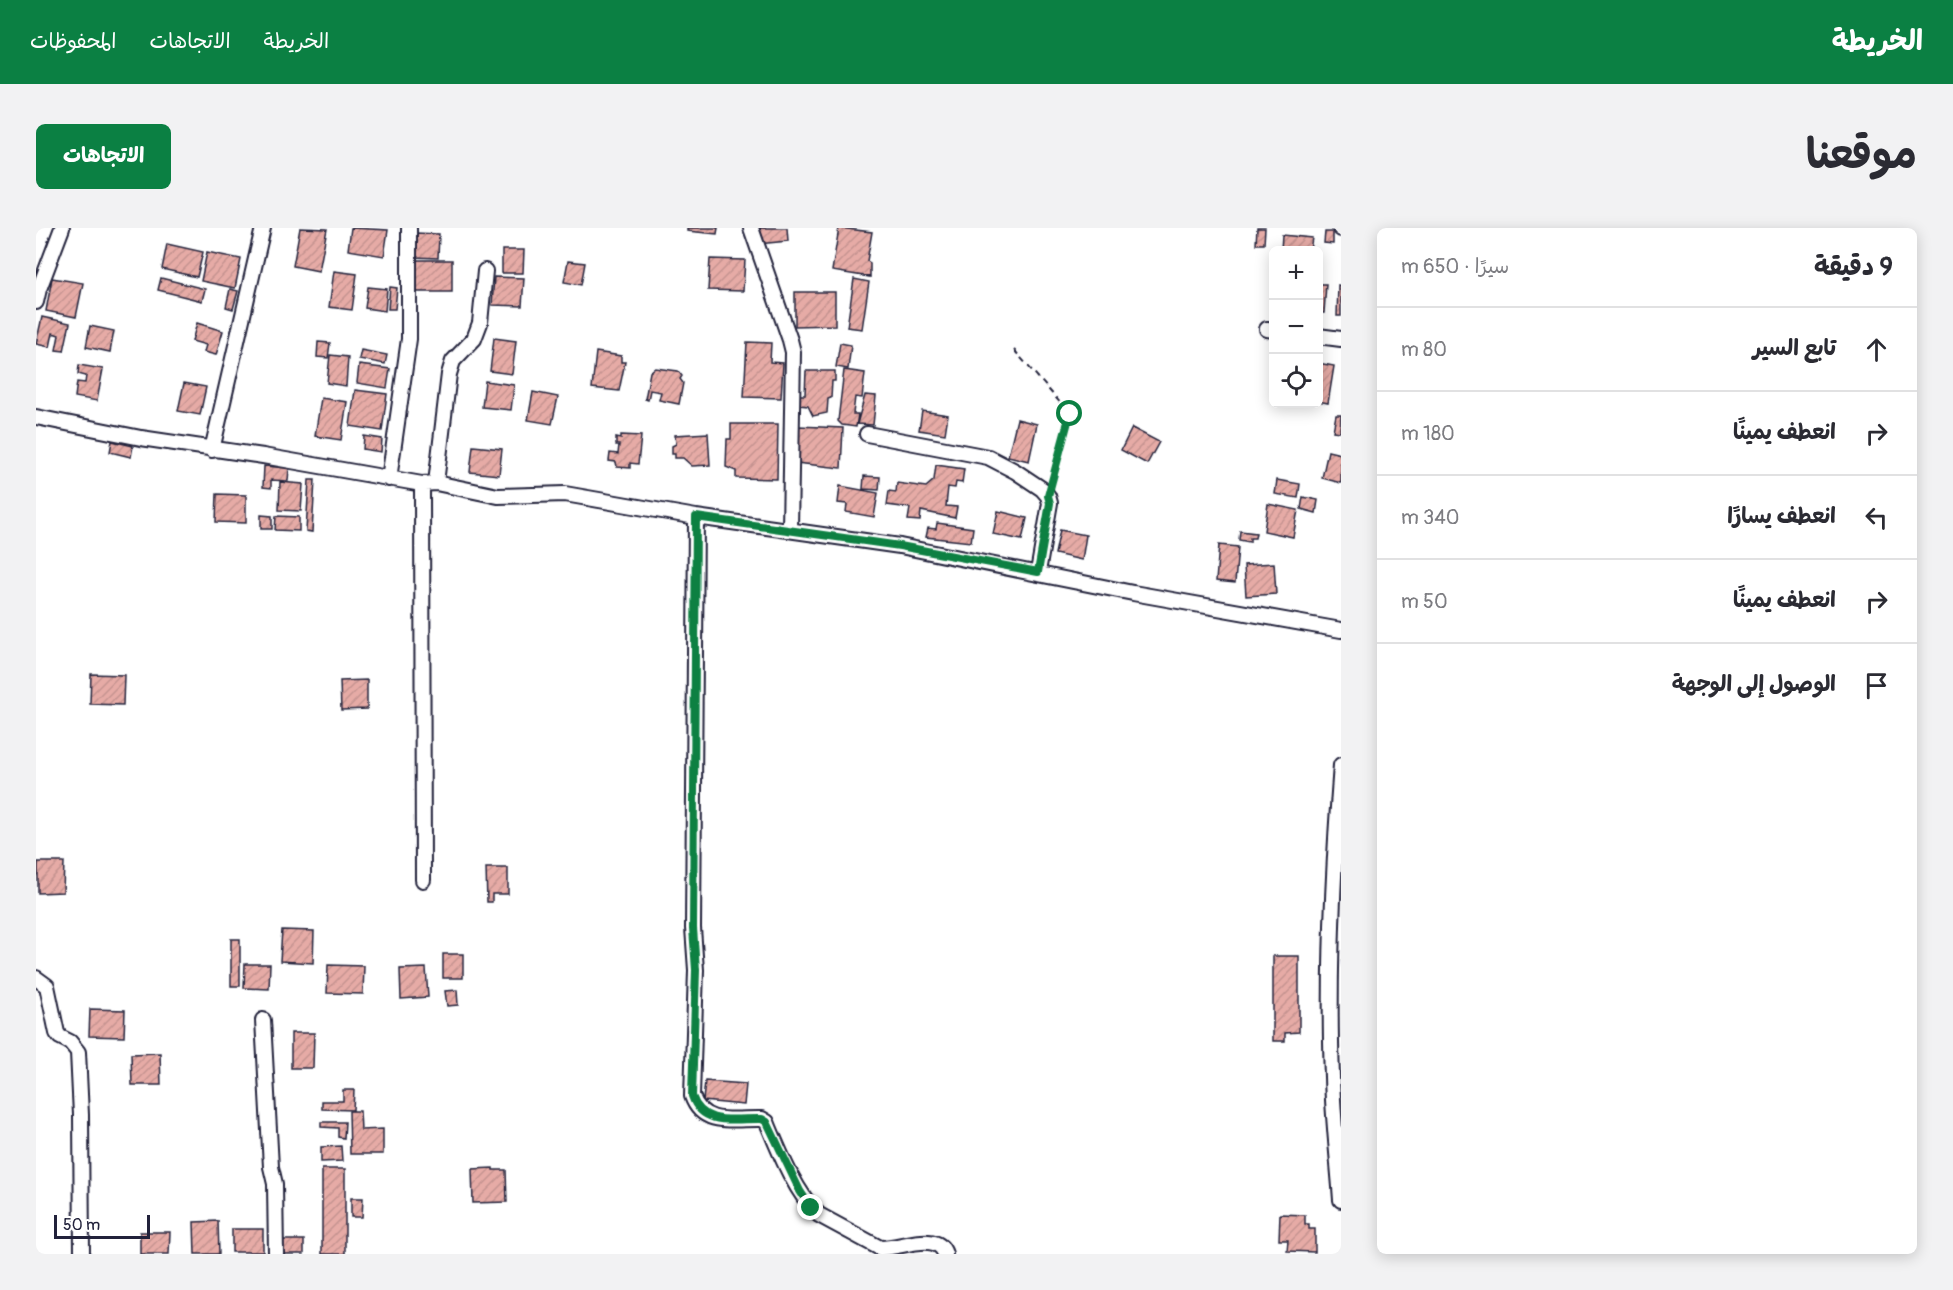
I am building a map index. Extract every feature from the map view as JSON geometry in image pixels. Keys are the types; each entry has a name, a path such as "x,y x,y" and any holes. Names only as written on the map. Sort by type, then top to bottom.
{"street":[{"path":"36,302 62,228"},
{"path":"212,450 263,228"},
{"path":"389,479 409,339 409,228"},
{"path":"751,228 793,352 790,529"},
{"path":"423,880 429,484 449,374 453,361 474,339 480,323 485,271"},
{"path":"1323,337 1341,339"},
{"path":"36,417 212,450 263,456 498,496 565,494 696,517 900,546 1341,630"},
{"path":"867,434 988,457 1042,489 1050,503 1038,572"},
{"path":"696,517 693,928 696,970 692,1096 700,1111 711,1118 725,1121 762,1119 767,1122 800,1191 811,1208 819,1215 880,1248 927,1241 937,1243 945,1250 945,1254"},
{"path":"1341,765 1335,837 1332,933 1332,1078 1341,1200"},
{"path":"36,978 47,986 57,1033 70,1042 78,1052 82,1254"},
{"path":"263,1020 271,1167 275,1184 276,1254"}],"path":[{"path":"1014,350 1070,414 1048,496"}],"building":[{"path":"300,228 327,229 319,271 293,266"},
{"path":"351,228 388,230 384,256 348,250"},
{"path":"687,228 718,228 717,234 687,231"},
{"path":"756,228 787,228 788,241 758,244"},
{"path":"839,228 872,232 867,261 870,263 870,277 832,271"},
{"path":"1257,228 1265,228 1264,244 1256,244"},
{"path":"1325,232 1333,232 1333,244 1324,243"},
{"path":"415,233 439,234 438,258 414,257"},
{"path":"1282,235 1312,238 1311,246 1281,246"},
{"path":"167,244 203,252 197,277 162,269"},
{"path":"502,250 524,250 523,273 502,273"},
{"path":"207,252 241,259 235,288 201,281"},
{"path":"710,259 745,260 743,291 708,290"},
{"path":"416,260 452,260 452,292 416,292"},
{"path":"568,261 585,263 581,285 564,282"},
{"path":"334,271 357,274 352,310 329,307"},
{"path":"494,277 524,278 522,306 492,305"},
{"path":"52,278 83,283 76,317 46,311"},
{"path":"161,278 205,289 202,301 158,290"},
{"path":"854,279 869,282 862,329 847,327"},
{"path":"1323,284 1326,284 1324,313"},
{"path":"1338,285 1341,286 1341,316 1337,316"},
{"path":"368,287 387,289 385,311 365,308"},
{"path":"390,287 397,288 395,309 388,309"},
{"path":"230,289 238,291 233,309 226,307"},
{"path":"795,292 835,292 835,325 795,326"},
{"path":"42,317 70,323 64,351 56,350 59,335 53,333 50,347 36,344"},
{"path":"197,323 223,331 216,355 204,352 206,345 192,341"},
{"path":"90,326 114,331 110,352 86,347"},
{"path":"494,338 516,341 512,374 490,371"},
{"path":"318,342 330,343 328,358 317,357"},
{"path":"747,342 771,343 770,362 783,363 781,398 744,397"},
{"path":"840,343 851,345 848,369 836,367"},
{"path":"361,350 387,355 385,364 359,359"},
{"path":"596,352 621,356 621,362 625,362 619,391 592,388"},
{"path":"330,355 348,357 346,386 327,383"},
{"path":"1323,364 1334,366 1328,403 1323,402"},
{"path":"79,365 103,369 97,401 75,397 77,382 85,383 86,376 78,374"},
{"path":"359,365 390,369 387,388 357,383"},
{"path":"655,368 678,371 682,376 679,404 659,400 661,392 650,390 648,400 645,399 650,372"},
{"path":"844,370 865,373 862,398 855,397 853,414 858,414 856,427 842,425 838,421"},
{"path":"806,371 835,371 835,381 832,381 827,413 813,416 808,406 799,405 800,395 805,395"},
{"path":"485,381 514,385 511,410 482,407"},
{"path":"184,383 206,387 200,415 178,411"},
{"path":"355,390 387,394 382,431 350,426"},
{"path":"533,392 558,397 552,424 528,420"},
{"path":"865,395 876,396 873,425 857,424"},
{"path":"321,398 347,402 341,440 315,436"},
{"path":"922,411 948,415 945,434 919,430"},
{"path":"1336,415 1341,415 1340,432 1333,431"},
{"path":"1017,419 1037,424 1029,461 1008,456"},
{"path":"731,424 778,424 777,479 736,478 736,471 726,467 727,439 731,439"},
{"path":"798,426 843,428 841,468 796,463"},
{"path":"1132,428 1159,442 1147,464 1121,450"},
{"path":"708,433 710,465 692,466 683,458 675,458 675,454 672,454 672,446 676,444 675,435"},
{"path":"621,435 641,436 638,464 630,463 630,468 617,467 616,462 609,461 610,453 618,454 619,445 616,445 616,438 621,439"},
{"path":"364,436 382,439 381,452 363,449"},
{"path":"112,441 133,446 131,457 110,452"},
{"path":"473,446 502,449 499,475 470,472"},
{"path":"1328,451 1341,454 1341,483 1322,478"},
{"path":"936,465 964,469 962,483 956,482 955,488 948,487 946,506 957,507 955,518 921,511 920,521 908,520 910,508 887,505 889,491 896,492 897,483 926,487 934,480"},
{"path":"264,466 289,468 288,481 271,480 271,488 263,487"},
{"path":"864,476 880,477 879,490 863,489"},
{"path":"309,480 315,480 312,532 306,531"},
{"path":"1277,480 1300,484 1298,498 1275,494"},
{"path":"280,482 303,484 301,511 279,510"},
{"path":"840,486 878,493 874,517 846,512 847,504 838,503"},
{"path":"217,494 246,495 246,523 216,522"},
{"path":"1303,497 1318,500 1316,513 1301,509"},
{"path":"1268,504 1298,510 1293,537 1264,531"},
{"path":"998,511 1027,518 1022,540 993,534"},
{"path":"261,515 272,516 272,529 261,529"},
{"path":"276,516 299,517 299,531 275,530"},
{"path":"937,523 973,528 971,542 926,537 928,528 936,529"},
{"path":"1060,530 1086,535 1082,560 1055,554"},
{"path":"1240,531 1256,533 1255,538 1250,538 1250,542 1239,540"},
{"path":"1219,545 1238,547 1235,583 1216,581"},
{"path":"1274,563 1276,594 1246,596 1244,565"},
{"path":"91,674 124,675 123,705 90,704"},
{"path":"367,680 367,709 341,710 340,681"},
{"path":"38,862 64,862 63,892 38,893"},
{"path":"486,868 508,868 508,894 492,894 492,902 487,902"},
{"path":"282,930 314,931 313,963 280,961"},
{"path":"231,939 240,939 240,986 231,986"},
{"path":"443,954 463,954 463,978 443,978"},
{"path":"1273,956 1299,956 1299,1032 1285,1033 1285,1041 1273,1041"},
{"path":"245,964 270,964 269,989 244,988"},
{"path":"328,965 364,966 363,994 327,993"},
{"path":"426,968 428,997 401,999 400,969"},
{"path":"457,990 458,1005 447,1006 445,991"},
{"path":"90,1009 125,1010 124,1037 89,1036"},
{"path":"291,1033 314,1033 313,1068 291,1068"},
{"path":"160,1053 161,1085 132,1085 131,1054"},
{"path":"705,1081 746,1084 744,1105 703,1101"},
{"path":"343,1090 354,1090 353,1110 322,1109 322,1101 343,1101"},
{"path":"349,1111 360,1111 361,1130 383,1129 383,1154 350,1154"},
{"path":"321,1122 345,1122 344,1138 338,1137 338,1128 321,1127"},
{"path":"341,1146 342,1161 321,1162 321,1147"},
{"path":"493,1168 493,1170 506,1170 507,1202 473,1203 472,1169"},
{"path":"322,1169 345,1169 345,1254 322,1254"},
{"path":"351,1198 363,1198 362,1217 351,1217"},
{"path":"1280,1214 1305,1215 1305,1224 1309,1224 1309,1229 1315,1229 1315,1252 1287,1251 1288,1240 1279,1240"},
{"path":"218,1221 219,1254 195,1254 194,1222"},
{"path":"232,1229 263,1229 263,1252 232,1252"},
{"path":"140,1232 170,1232 169,1254 140,1254"},
{"path":"280,1240 304,1240 304,1254 280,1254"}],"route":[{"path":"811,1208 800,1191 767,1122 753,1118 725,1121 711,1118 700,1111 692,1096 696,970 693,928 696,517 900,546 1038,572 1050,503 1048,496 1070,414"}]}
